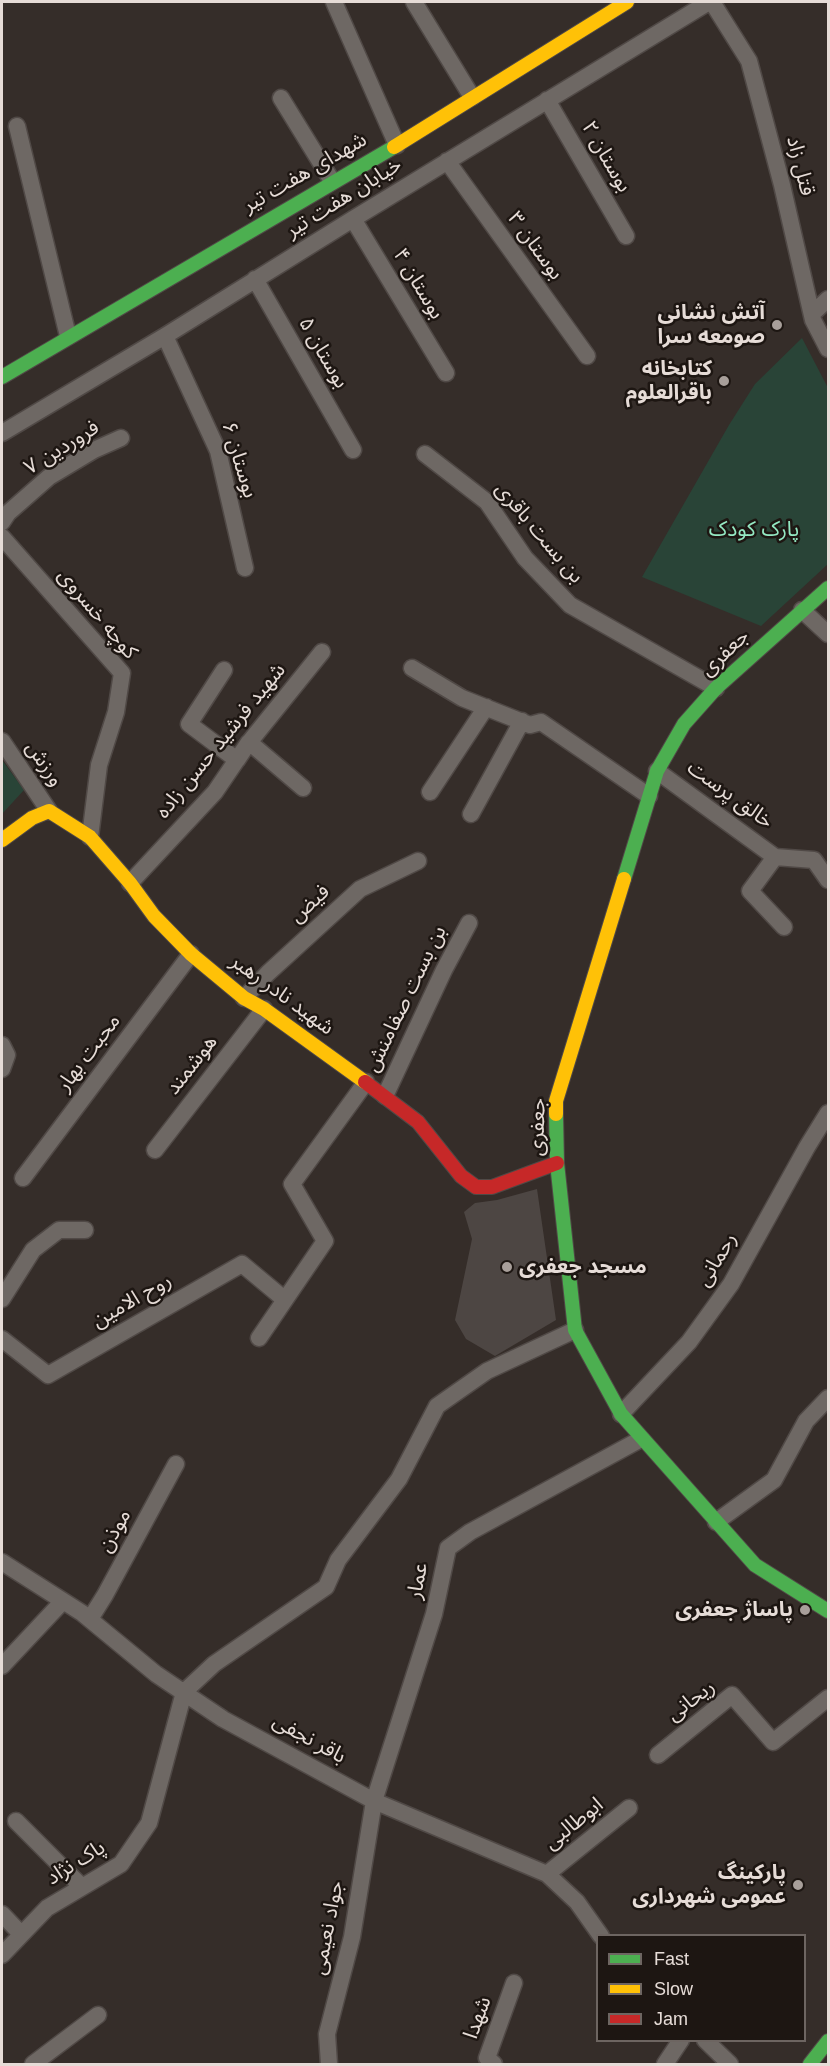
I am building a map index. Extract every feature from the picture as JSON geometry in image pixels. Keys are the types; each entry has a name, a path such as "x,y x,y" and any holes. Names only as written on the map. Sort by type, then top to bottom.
{"street":[{"path":"334,2 397,145"},
{"path":"414,2 472,97"},
{"name":"شهدای هفت تیر","path":"2,377 68,336 397,145 627,2"},
{"name":"خیابان هفت تیر","path":"2,433 711,2"},
{"name":"قتل زاد","path":"711,2 749,60 782,185 812,314 828,349"},
{"path":"281,98 332,181"},
{"name":"بوستان ۲","path":"547,100 626,236"},
{"path":"16,126 68,336"},
{"name":"بوستان ۳","path":"447,161 587,357"},
{"name":"بوستان ۴","path":"353,219 446,373"},
{"name":"بوستان ۵","path":"255,279 353,450"},
{"path":"812,314 828,299"},
{"name":"بوستان ۶","path":"165,336 218,451 245,568"},
{"name":"فروردین ۷","path":"2,522 8,513 49,477 93,450 121,438"},
{"name":"بن بست باقری","path":"425,454 488,502 525,558 570,605 716,688"},
{"name":"کوچه خسروی","path":"2,537 122,673 116,712 99,765 90,837"},
{"name":"جعفری","path":"828,588 716,688 684,724 657,771 556,1101 556,1163 574,1330 621,1414 716,1522 755,1565 828,1611"},
{"path":"802,610 828,634"},
{"name":"شهید فرشید حسن زاده","path":"130,883 214,792 249,742 322,652"},
{"path":"412,668 462,698 530,725 541,722 649,796"},
{"path":"224,670 189,724 237,760"},
{"path":"430,792 486,707"},
{"path":"471,814 522,722"},
{"name":"ورزش","path":"2,741 49,811"},
{"path":"249,742 303,788"},
{"name":"خالق پرست","path":"657,771 775,856"},
{"path":"2,840 32,818 49,811"},
{"name":"شهید نادر رهبر","path":"49,811 90,837 130,883 154,916 191,954 244,998 264,1009 418,1122 461,1176 476,1187 492,1187 556,1163"},
{"path":"784,927 750,891 775,856 814,860 828,880"},
{"name":"فیض","path":"244,998 360,889 418,861"},
{"name":"بن بست صفامنش","path":"385,1096 444,970 469,923"},
{"name":"محبت بهار","path":"23,1178 191,954"},
{"name":"هوشمند","path":"156,1150 264,1009"},
{"path":"2,1045 7,1055 2,1069"},
{"path":"259,1338 325,1241 292,1184 366,1082"},
{"name":"رحمانی","path":"621,1414 689,1342 731,1284 828,1113"},
{"path":"2,1299 33,1250 59,1230 85,1230"},
{"name":"روح الامین","path":"2,1339 48,1375 242,1264 284,1299"},
{"path":"184,1692 214,1664 326,1587 338,1560 399,1479 437,1406 487,1371 574,1330"},
{"path":"716,1522 774,1480 806,1421 828,1398"},
{"name":"عمار","path":"374,1801 434,1614 448,1548 470,1532 641,1439"},
{"name":"موذن","path":"90,1619 176,1464"},
{"name":"باقر نجفی","path":"2,1562 90,1619 156,1674 223,1719 374,1801 547,1874 577,1902 600,1934"},
{"path":"2,1666 63,1601"},
{"name":"پاک نژاد","path":"2,1955 47,1908 121,1864 149,1823 184,1692"},
{"name":"ریحانی","path":"658,1755 732,1695 773,1742 828,1698"},
{"name":"جواد نعیمی","path":"329,2064 327,2034 352,1937 374,1801"},
{"name":"ابوطالبی","path":"547,1874 629,1808"},
{"path":"16,1821 81,1886"},
{"path":"2,1914 21,1934"},
{"name":"شهدا","path":"494,2064 487,2058 514,1983"},
{"path":"33,2064 98,2015"},
{"path":"665,2064 680,2042"},
{"path":"707,2042 730,2064"},
{"path":"810,2064 828,2042"}],"green space":[{"name":"پارک کودک","path":"802,338 828,388 828,564 761,626 642,577 755,384"},
{"path":"2,760 24,790 2,814"}],"building":[{"name":"مسجد جعفری","path":"537,1189 556,1320 495,1356 466,1339 455,1320 472,1239 464,1212 475,1203 497,1200"}],"traffic: fast":[{"path":"2,377 394,147"},
{"path":"624,879 657,771 684,724 716,688 828,588"},
{"path":"556,1114 557,1163 575,1330 621,1414 755,1565 828,1611"},
{"path":"810,2064 828,2041"}],"traffic: slow":[{"path":"394,147 627,2"},
{"path":"2,840 32,818 49,811 90,837 130,883 154,916 191,954 244,998 264,1009 365,1082"},
{"path":"556,1114 556,1101 624,879"}],"traffic: jam":[{"path":"365,1082 418,1122 461,1176 476,1187 492,1187 557,1163"}],"place":[{"name":"آتش نشانی صومعه سرا","path":"777,325"},
{"name":"کتابخانه باقرالعلوم","path":"724,381"},
{"name":"مسجد جعفری","path":"507,1267"},
{"name":"پاساژ جعفری","path":"805,1610"},
{"name":"پارکینگ عمومی شهرداری","path":"798,1885"}]}
